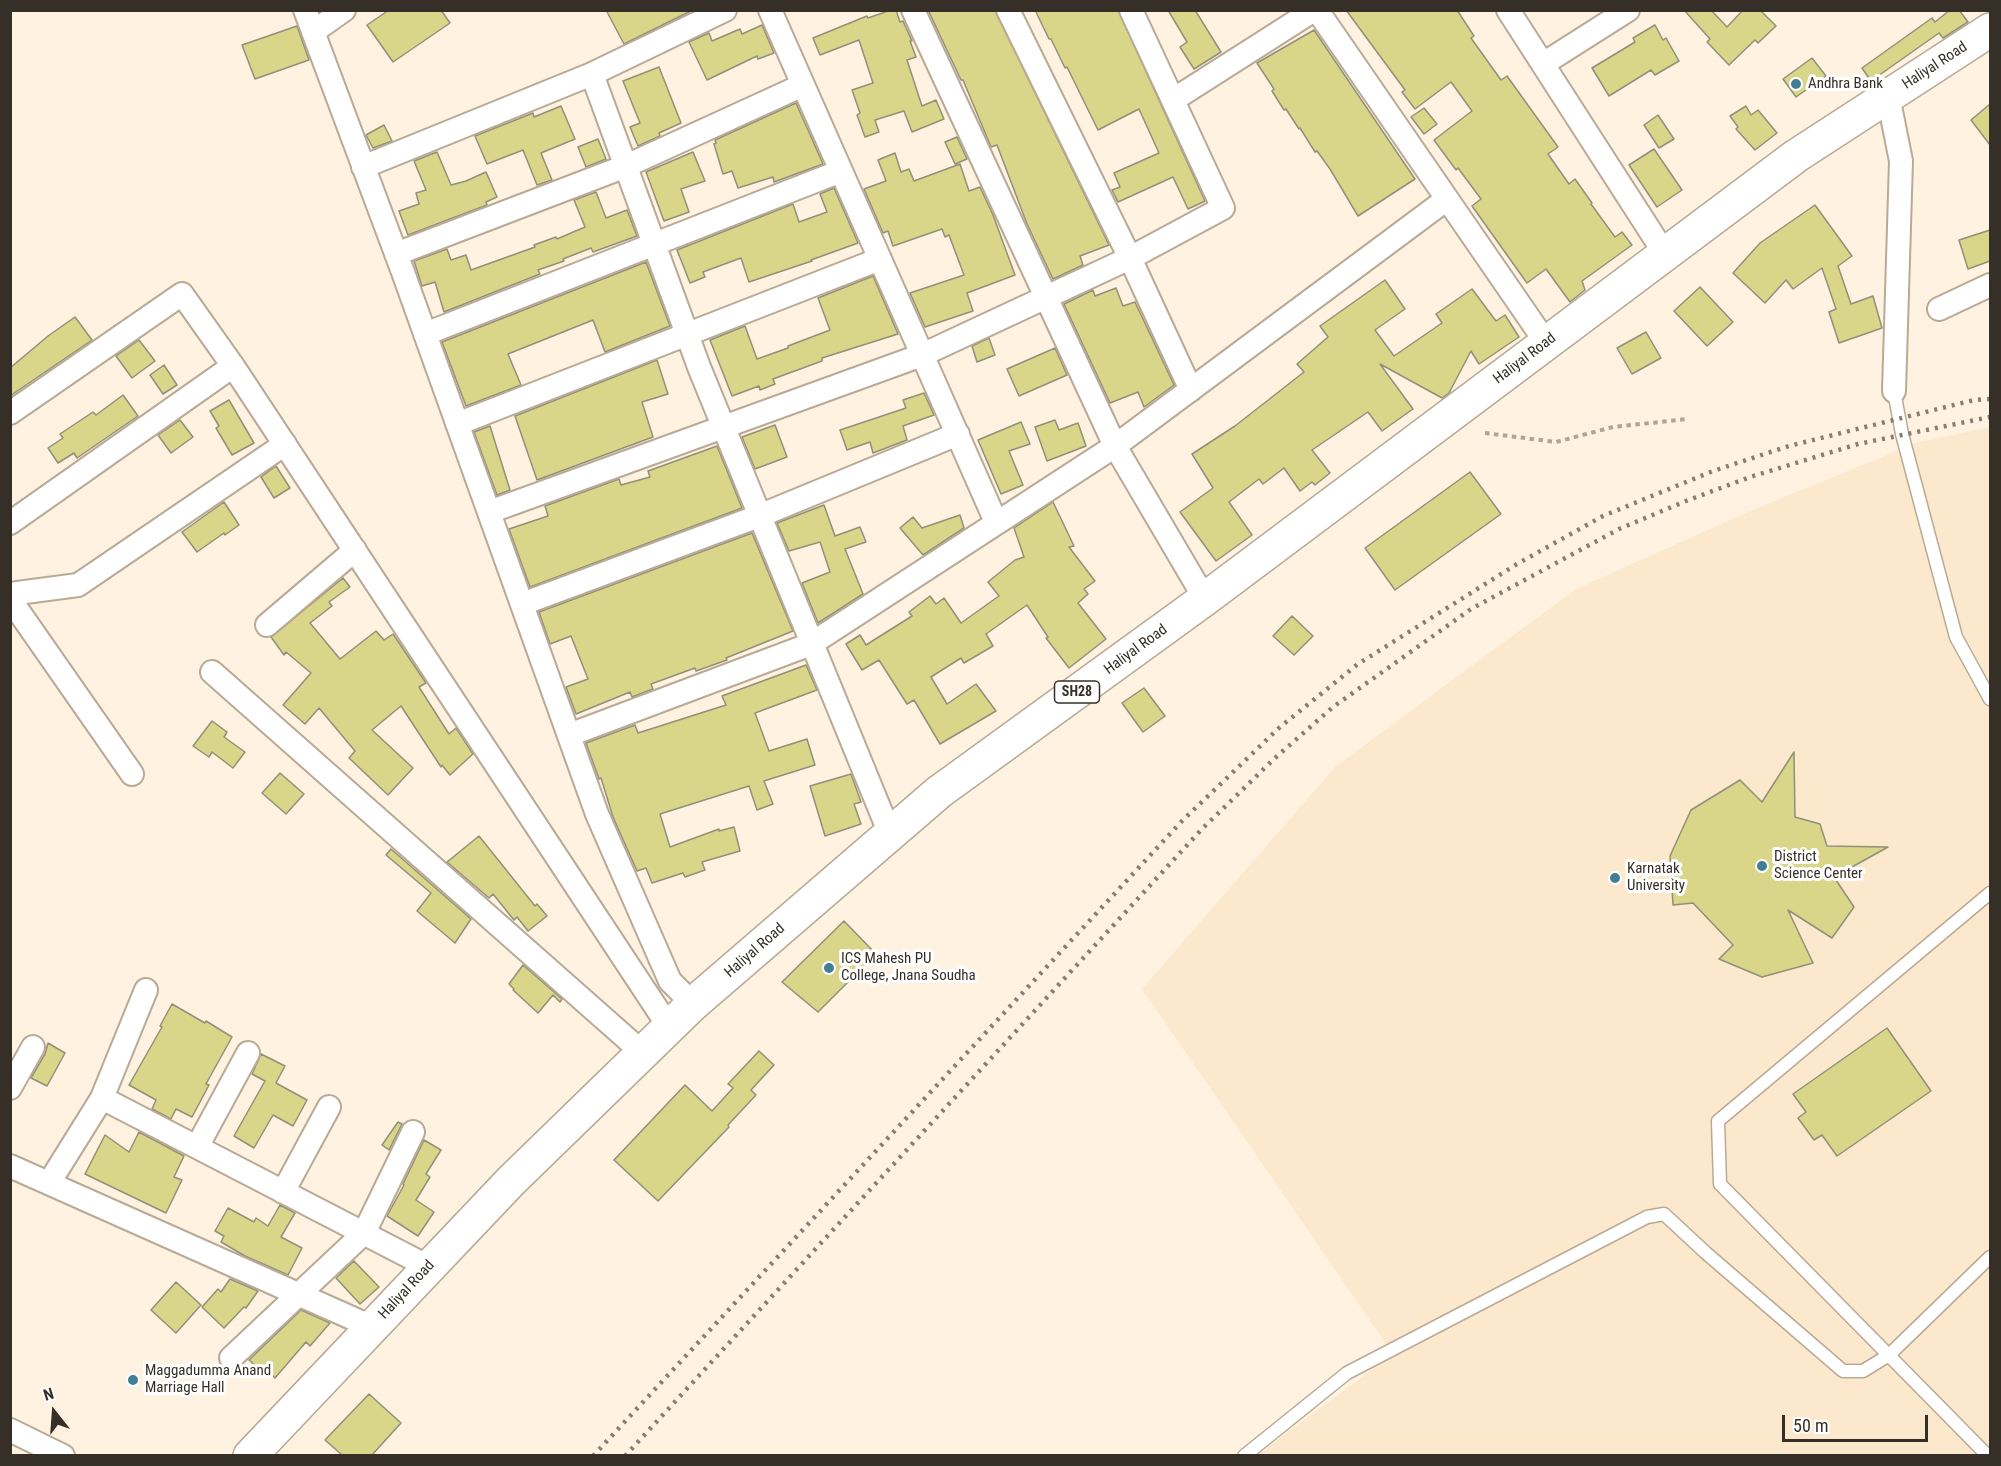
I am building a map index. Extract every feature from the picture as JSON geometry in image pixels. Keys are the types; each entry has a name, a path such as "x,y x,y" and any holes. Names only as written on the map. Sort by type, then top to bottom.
{"main road":[{"name":"Haliyal Road","path":"250,1455 511,1181 669,1027 939,792 1205,599 1796,156 1990,30"}],"street":[{"path":"305,10 396,254 597,814 670,981 693,1004"},
{"path":"313,32 344,10"},
{"path":"363,167 592,74 725,10"},
{"path":"770,10 996,522"},
{"path":"914,10 1115,446 1205,599"},
{"path":"1008,10 1130,258 1191,390"},
{"path":"489,512 922,355 1130,258 1223,208 1131,10"},
{"path":"1173,100 1316,10 1547,344"},
{"path":"1508,10 1665,254"},
{"path":"1543,64 1628,10"},
{"path":"592,74 723,427 890,834"},
{"path":"396,254 626,166 803,85"},
{"path":"1888,96 1901,161 1894,391"},
{"path":"425,334 841,171"},
{"path":"569,735 811,644 1115,446 1447,199"},
{"path":"457,424 880,259"},
{"path":"1940,309 1990,285"},
{"path":"10,413 182,294 285,444 669,1027"},
{"path":"10,524 233,366"},
{"path":"522,604 759,516 957,434"},
{"path":"132,774 10,597 78,585 285,444"},
{"path":"267,625 355,550"},
{"path":"212,672 642,1053"},
{"path":"49,1184 102,1098 147,990"},
{"path":"10,1088 33,1047"},
{"path":"197,1147 248,1053"},
{"path":"102,1098 429,1267"},
{"path":"283,1191 329,1107"},
{"path":"231,1358 364,1233 413,1132"},
{"path":"10,1166 372,1327"},
{"path":"10,1430 63,1455"}],"lane":[{"path":"1894,391 1902,434 1956,637 1990,699"},
{"path":"1988,1455 1720,1184 1718,1121 1990,893"},
{"path":"1244,1455 1347,1373 1647,1217 1664,1214 1843,1371 1863,1371 1889,1355 1990,1257"}],"path":[{"path":"1485,433 1557,442 1613,427 1688,419"}],"shaded area":[{"name":"Karnatak University","path":"1990,427 1990,1455 1257,1455 1393,1354 1142,989 1336,766 1576,589 1757,508 1919,442"}],"building":[{"path":"389,10 441,10 450,23 393,62 367,25"},
{"path":"606,10 693,10 624,44"},
{"path":"896,10 900,22 903,21 912,41 910,41 916,57 907,60 922,106 936,100 944,119 912,132 904,111 875,120 879,132 865,137 857,115 860,113 852,90 873,83 859,40 820,55 813,38 867,16 868,18"},
{"path":"931,10 995,10 1109,245 1080,256 1083,265 1053,279 1027,224 997,145 991,147 963,80 929,12"},
{"path":"1035,10 1118,10 1205,201 1188,209 1173,177 1118,202 1112,190 1120,187 1114,173 1159,153 1139,109 1098,130 1067,67 1065,68"},
{"path":"1168,10 1195,10 1221,52 1194,69 1180,47 1187,42"},
{"path":"1346,10 1457,10 1474,36 1471,38 1501,80 1507,76 1558,147 1548,154 1569,184 1575,179 1615,237 1622,232 1632,245 1582,281 1585,290 1570,302 1546,269 1527,283 1472,206 1481,199 1434,140 1472,111 1451,82 1415,109 1402,92 1405,90"},
{"path":"1684,10 1711,10 1727,27 1743,10 1760,10 1776,26 1758,43 1755,40 1729,65 1707,42 1710,39"},
{"path":"1950,10 1959,10 1968,22 1943,38 1939,33 1871,81 1862,68 1932,18 1935,22"},
{"path":"762,25 774,53 758,59 757,56 707,80 689,42 709,33 712,41 740,29 742,34"},
{"path":"1655,25 1663,40 1666,38 1679,61 1655,75 1651,70 1609,96 1592,68 1635,42 1633,38"},
{"path":"297,26 309,60 255,79 242,45"},
{"path":"1314,30 1415,179 1358,216 1330,169 1317,151 1315,152 1286,109 1284,110 1257,63"},
{"path":"1812,58 1826,76 1796,97 1783,79"},
{"path":"659,67 681,123 638,146 630,127 640,123 623,81"},
{"path":"796,103 823,164 774,182 773,177 738,188 732,171 723,174 714,144 715,140"},
{"path":"1990,104 1990,145 1971,120"},
{"path":"561,106 575,139 541,153 552,180 537,185 523,150 487,164 475,136 533,113 534,117"},
{"path":"1746,106 1751,115 1758,110 1777,133 1755,150 1736,129 1738,127 1730,116"},
{"path":"1424,108 1437,124 1424,134 1411,117"},
{"path":"1658,115 1674,139 1659,148 1644,125"},
{"path":"384,125 392,141 373,148 366,135"},
{"path":"957,137 967,159 955,164 945,142"},
{"path":"598,139 606,159 586,167 578,147"},
{"path":"1654,149 1682,190 1657,207 1629,165"},
{"path":"437,152 451,185 486,172 497,197 486,202 487,205 408,235 399,211 419,204 416,193 426,190 414,161"},
{"path":"693,152 705,181 681,189 689,212 664,221 646,172"},
{"path":"895,153 901,172 909,169 914,181 960,164 969,191 980,187 1015,275 967,293 973,311 925,327 910,293 964,275 949,235 945,237 942,229 893,246 888,231 883,233 864,189 886,181 878,160"},
{"path":"834,188 858,243 749,282 741,258 703,272 705,277 690,283 677,250 793,204 799,222 827,212 820,194"},
{"path":"596,192 606,218 627,210 637,236 593,252 591,248 563,259 564,261 538,270 540,274 444,312 435,282 422,286 414,261 447,249 451,260 466,255 471,270 556,237 557,239 585,227 574,200"},
{"path":"1815,205 1852,256 1838,266 1851,304 1873,296 1882,328 1839,343 1829,312 1836,309 1822,268 1793,289 1786,280 1765,303 1733,273 1760,243"},
{"path":"1990,230 1990,261 1968,269 1959,240"},
{"path":"646,262 670,326 605,352 593,320 508,354 521,385 466,406 442,342"},
{"path":"873,276 898,334 822,358 822,361 773,379 775,384 760,390 759,386 732,396 710,340 745,326 757,359 788,348 788,346 830,330 818,298"},
{"path":"1385,280 1405,309 1375,330 1394,356 1442,323 1436,314 1472,289 1496,321 1505,315 1519,337 1479,364 1471,351 1449,393 1442,398 1380,364 1413,409 1382,431 1368,412 1312,450 1330,473 1315,485 1312,482 1300,491 1284,468 1263,484 1259,479 1229,502 1252,535 1216,561 1180,512 1213,488 1192,454 1235,426 1304,372 1297,364 1328,337 1320,326"},
{"path":"1700,287 1733,322 1707,346 1674,311"},
{"path":"1116,288 1123,306 1135,302 1174,385 1144,407 1138,392 1110,403 1064,304 1093,290 1095,296"},
{"path":"75,317 92,340 10,396 10,368"},
{"path":"1646,332 1661,358 1632,374 1617,348"},
{"path":"989,338 995,355 977,362 972,346"},
{"path":"139,340 155,361 132,378 116,356"},
{"path":"1055,348 1067,375 1019,396 1007,369"},
{"path":"657,360 668,394 642,402 653,437 537,480 515,416"},
{"path":"164,365 177,385 163,394 150,375"},
{"path":"924,393 934,415 903,426 907,440 873,453 870,442 847,450 840,430 906,408 903,400"},
{"path":"123,395 138,416 77,458 74,453 58,463 48,448 63,438 60,434 93,412 96,415"},
{"path":"229,400 254,443 232,455 216,428 219,426 210,411"},
{"path":"180,420 193,437 171,453 158,435"},
{"path":"1055,420 1059,430 1078,423 1086,446 1047,461 1035,427"},
{"path":"1021,422 1030,444 1009,451 1023,485 1001,494 978,440"},
{"path":"775,425 787,457 755,469 742,437"},
{"path":"490,426 510,490 497,495 474,432"},
{"path":"717,446 742,508 530,587 509,529 548,516 545,506 619,479 621,485 650,477 648,471"},
{"path":"276,466 290,488 274,498 261,477"},
{"path":"1470,472 1501,514 1395,590 1365,548"},
{"path":"224,502 239,525 197,552 182,532"},
{"path":"1053,502 1074,546 1069,547 1095,581 1084,589 1088,594 1078,603 1106,639 1069,668 1046,638 1048,637 1027,605 986,634 993,646 964,663 961,658 931,677 947,704 976,684 996,711 940,744 914,700 907,704 879,660 862,670 846,644 860,635 866,645 912,616 909,612 930,596 936,604 944,598 961,623 999,596 988,582 1015,560 1024,557 1014,528"},
{"path":"824,505 835,536 860,527 866,542 845,549 863,594 818,623 802,583 830,572 820,542 789,551 777,523"},
{"path":"960,515 964,528 923,555 900,528 913,517 922,528"},
{"path":"752,533 793,631 726,658 727,660 696,671 695,668 651,684 653,689 632,697 630,692 576,714 566,687 588,679 571,636 550,644 539,612"},
{"path":"343,578 350,587 329,602 332,606 310,623 340,659 376,631 384,640 393,634 426,683 419,687 449,734 456,728 473,754 450,775 442,765 441,767 401,706 372,730 413,768 388,795 349,758 355,751 319,708 305,724 283,705 311,673 286,652 284,655 271,637"},
{"path":"1292,616 1313,636 1294,655 1273,636"},
{"path":"806,665 817,690 755,713 769,751 807,739 815,765 764,781 773,804 757,810 749,786 660,814 670,847 719,829 719,831 734,827 740,851 702,862 705,870 685,877 683,873 652,883 646,868 637,871 613,817 601,778 599,779 586,743 635,725 638,733 726,705 722,696"},
{"path":"1144,688 1165,716 1143,732 1122,703"},
{"path":"212,721 227,732 224,737 245,752 233,768 212,752 209,757 193,746"},
{"name":"District Science Center","path":"1794,752 1795,817 1820,824 1827,846 1888,847 1834,877 1854,907 1832,938 1788,910 1813,963 1762,977 1719,959 1733,945 1693,903 1673,905 1670,856 1691,810 1740,780 1762,802"},
{"path":"280,773 304,794 286,814 262,793"},
{"path":"851,774 861,802 854,804 861,824 825,836 810,786"},
{"path":"479,836 535,906 537,904 547,916 528,931 517,917 514,920 493,894 489,898 447,862"},
{"path":"391,849 471,919 455,943 417,911 431,893 386,855"},
{"name":"ICS Mahesh PU College, Jnana Soudha","path":"844,921 876,954 818,1012 782,982"},
{"path":"523,965 562,999 560,1002 553,995 538,1013 513,990 509,984"},
{"path":"172,1004 232,1037 206,1084 209,1085 192,1117 176,1109 171,1119 152,1109 156,1100 129,1085 162,1027 160,1026"},
{"path":"1887,1028 1931,1091 1837,1156 1822,1135 1814,1140 1798,1118 1806,1112 1793,1094"},
{"path":"48,1043 65,1053 47,1086 31,1078 45,1054"},
{"path":"759,1051 774,1065 751,1090 756,1095 728,1125 729,1127 658,1201 614,1160 685,1085 712,1111 733,1088 728,1084"},
{"path":"261,1054 285,1066 276,1083 307,1100 293,1126 273,1115 254,1148 234,1136 265,1081 252,1074"},
{"path":"398,1122 402,1124 389,1150 382,1145"},
{"path":"139,1132 184,1156 174,1177 182,1180 166,1213 85,1174 105,1135 129,1152"},
{"path":"424,1140 441,1150 426,1174 430,1177 416,1200 434,1212 418,1236 387,1216"},
{"path":"280,1205 295,1213 281,1237 302,1248 288,1275 245,1256 221,1242 224,1236 215,1231 228,1208 254,1222 256,1218 268,1226"},
{"path":"354,1261 379,1287 360,1304 336,1278"},
{"path":"230,1279 258,1291 246,1308 244,1307 224,1328 202,1307 218,1289 221,1292"},
{"path":"176,1282 201,1305 176,1333 151,1310"},
{"path":"301,1310 330,1323 310,1346 306,1342 275,1378 265,1367 261,1371 249,1360"},
{"path":"369,1394 401,1423 372,1455 342,1455 325,1440"}],"railway":[{"path":"593,1456 1182,821 1280,727 1358,664 1517,564 1603,516 1713,471 1789,446 1974,400 1990,399"},
{"path":"625,1456 1202,829 1275,758 1333,707 1471,609 1619,529 1750,477 1858,444 1990,417"}],"place":[{"name":"Andhra Bank","path":"1796,84"},
{"name":"District Science Center","path":"1762,866"},
{"name":"Karnatak University","path":"1615,878"},
{"name":"ICS Mahesh PU College, Jnana Soudha","path":"829,968"},
{"name":"Maggadumma Anand Marriage Hall","path":"133,1380"}]}
